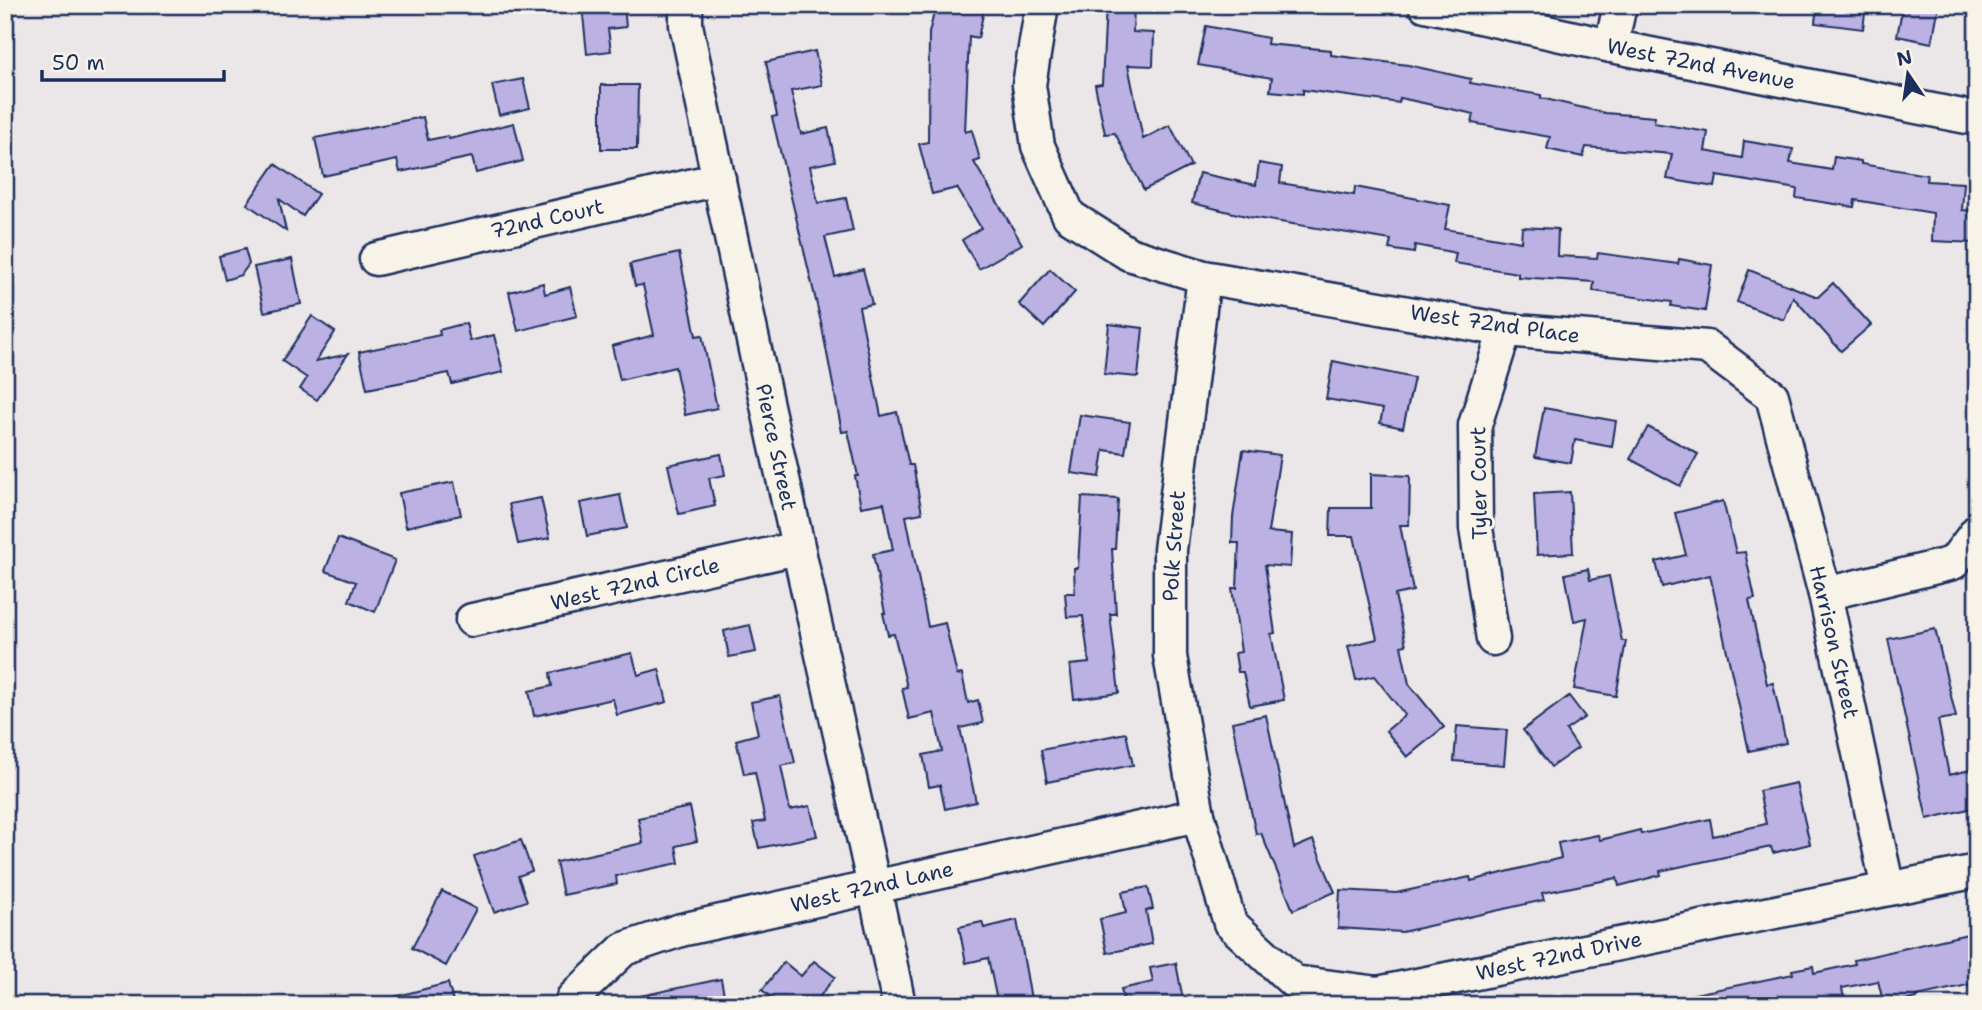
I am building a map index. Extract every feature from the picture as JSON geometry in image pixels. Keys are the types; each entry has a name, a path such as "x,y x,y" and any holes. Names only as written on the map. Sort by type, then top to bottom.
{"street":[{"name":"Pierce Street","path":"686,5 686,25 798,548 876,886 900,1005"},
{"path":"1042,5 1029,85 1038,146 1069,216 1129,254 1204,276"},
{"name":"West 72nd Avenue","path":"1425,5 1611,46 1977,119"},
{"path":"1611,46 1619,5"},
{"name":"72nd Court","path":"376,259 719,179"},
{"name":"West 72nd Place","path":"1204,276 1505,330 1707,347 1772,396"},
{"name":"Polk Street","path":"1198,815 1170,656 1170,550 1204,276"},
{"name":"Tyler Court","path":"1493,639 1476,528 1475,425 1505,330"},
{"name":"Harrison Street","path":"1772,396 1825,594 1888,889"},
{"path":"1825,594 1953,564 1977,531"},
{"name":"West 72nd Circle","path":"472,620 798,548"},
{"name":"West 72nd Lane","path":"570,1005 573,998 624,949 681,930 1198,815"},
{"name":"West 72nd Drive","path":"1198,815 1230,922 1294,982 1378,993 1977,871"}],"building":[{"path":"582,5 624,5 626,27 608,29 611,51 587,54"},
{"path":"936,5 985,5 978,38 969,36 965,132 972,130 980,160 974,162 1022,244 979,269 962,240 981,228 957,188 932,194 919,144 928,142 929,33"},
{"path":"1106,5 1134,5 1133,32 1154,33 1153,66 1128,65 1143,139 1170,125 1191,166 1144,190 1115,133 1105,134 1095,85 1102,84"},
{"path":"1817,5 1866,5 1863,29 1815,23"},
{"path":"1903,5 1939,5 1932,43 1897,36"},
{"path":"1206,26 1268,38 1267,44 1331,50 1331,55 1408,65 1471,79 1470,83 1541,95 1541,98 1605,113 1655,117 1654,123 1708,132 1705,151 1742,158 1744,141 1793,149 1790,163 1832,170 1834,157 1927,175 1926,181 1964,183 1962,210 1977,211 1976,243 1932,241 1933,213 1855,200 1854,207 1796,198 1797,189 1717,176 1715,187 1667,179 1672,154 1586,147 1583,157 1547,149 1550,137 1472,123 1474,114 1400,98 1399,103 1303,90 1303,94 1270,91 1272,78 1198,65"},
{"path":"815,51 822,85 791,91 801,134 828,128 835,161 810,166 818,203 846,198 853,231 825,237 835,277 863,269 872,304 859,307 881,416 897,412 909,465 913,465 922,513 906,516 928,627 945,623 957,675 962,674 968,703 978,700 983,723 960,728 976,802 945,809 940,785 929,787 923,755 942,751 934,713 909,719 902,688 907,687 894,634 888,635 883,613 873,554 893,550 884,503 861,507 855,476 858,476 848,431 842,432 821,322 772,117 777,116 766,62"},
{"path":"523,79 530,108 499,115 492,85"},
{"path":"601,85 638,85 637,149 601,149"},
{"path":"423,117 428,140 448,136 449,139 514,123 523,161 476,173 472,157 400,172 397,160 323,176 315,138"},
{"path":"1259,163 1282,167 1280,183 1354,195 1355,187 1450,205 1445,229 1521,242 1522,227 1558,229 1557,256 1597,258 1598,253 1678,264 1679,259 1712,265 1705,311 1671,306 1672,302 1593,291 1594,282 1518,277 1518,273 1454,263 1456,253 1415,245 1414,253 1389,249 1391,240 1250,217 1192,203 1199,173 1256,185"},
{"path":"275,164 318,194 303,216 279,199 286,231 247,204"},
{"path":"245,249 249,264 241,275 225,280 219,256"},
{"path":"679,253 696,336 702,335 717,408 685,415 675,367 620,380 612,346 654,335 643,285 635,286 630,264"},
{"path":"292,259 301,304 264,312 254,267"},
{"path":"1050,269 1075,292 1044,327 1019,304"},
{"path":"1749,270 1818,297 1833,283 1871,325 1841,351 1793,297 1784,320 1737,302"},
{"path":"543,283 545,294 570,287 577,316 518,331 509,292"},
{"path":"312,316 335,332 316,361 348,354 317,400 300,389 307,378 282,361"},
{"path":"466,323 470,341 494,335 503,372 452,384 449,373 367,389 359,352 440,335 439,330"},
{"path":"1109,324 1143,328 1138,377 1104,374"},
{"path":"1333,361 1414,378 1403,428 1380,423 1383,409 1326,399"},
{"path":"1544,408 1616,421 1612,447 1575,440 1571,463 1535,457"},
{"path":"1080,415 1130,422 1125,453 1104,450 1100,477 1071,473"},
{"path":"1648,427 1698,454 1680,486 1630,459"},
{"path":"1243,450 1280,455 1268,532 1292,534 1290,567 1265,565 1275,633 1271,634 1284,700 1250,706 1243,672 1238,672 1235,653 1241,652 1232,588 1237,588 1239,543 1232,543 1233,517"},
{"path":"721,454 725,475 709,478 715,506 679,514 668,465"},
{"path":"1371,474 1410,476 1409,525 1400,525 1413,591 1395,595 1406,645 1401,646 1409,684 1444,727 1407,757 1386,731 1405,715 1374,676 1356,680 1348,646 1377,639 1354,536 1330,536 1331,508 1371,508"},
{"path":"454,482 461,515 406,527 399,493"},
{"path":"1570,492 1573,553 1537,555 1534,494"},
{"path":"620,495 627,528 587,536 580,503"},
{"path":"1082,497 1118,499 1115,549 1112,549 1116,614 1110,614 1119,693 1074,699 1070,665 1089,663 1083,616 1067,617 1065,593 1075,593 1074,568 1078,568"},
{"path":"541,498 550,538 518,544 509,504"},
{"path":"1723,501 1736,553 1745,552 1755,599 1749,600 1767,684 1773,683 1786,743 1749,751 1710,575 1662,587 1656,562 1686,555 1675,513"},
{"path":"338,538 395,560 375,612 349,601 356,582 325,571"},
{"path":"1588,569 1590,580 1609,576 1622,641 1626,641 1616,696 1574,689 1587,618 1574,621 1565,574"},
{"path":"750,625 756,652 729,657 724,631"},
{"path":"1935,629 1956,717 1938,720 1949,775 1974,769 1977,807 1927,819 1888,639"},
{"path":"632,653 638,675 659,669 667,702 617,715 613,699 534,716 529,691 552,686 550,673"},
{"path":"780,696 795,763 781,766 790,810 810,806 817,836 759,848 753,823 765,821 755,772 744,774 736,740 758,734 751,702"},
{"path":"1569,696 1585,717 1566,730 1578,748 1551,767 1523,730"},
{"path":"1266,715 1294,848 1313,840 1335,892 1293,910 1261,833 1256,834 1232,722"},
{"path":"1457,726 1507,730 1504,765 1454,761"},
{"path":"1126,733 1133,765 1047,782 1041,750"},
{"path":"1796,783 1810,844 1773,853 1771,847 1660,871 1661,875 1619,886 1617,878 1542,893 1544,900 1402,932 1338,928 1340,890 1396,893 1470,877 1471,881 1561,858 1558,843 1598,835 1600,840 1640,830 1641,834 1710,819 1713,836 1766,824 1759,791"},
{"path":"690,807 697,841 676,846 679,863 616,876 617,884 563,895 556,862 643,843 638,818"},
{"path":"521,840 532,871 518,876 527,901 494,912 474,856"},
{"path":"1148,887 1153,909 1146,911 1152,944 1107,953 1100,919 1126,913 1122,892"},
{"path":"442,891 476,909 446,966 412,948"},
{"path":"1017,920 1032,1005 998,1005 988,958 966,963 959,927 982,922 984,928"},
{"path":"1972,933 1977,957 1977,983 1884,1005 1878,981 1842,988 1845,1005 1686,1005 1685,996 1793,974 1792,970 1813,966 1814,973 1855,964 1854,960"},
{"path":"814,961 835,977 813,1005 781,1005 762,990 784,962 801,976"},
{"path":"1176,963 1184,1005 1124,1005 1121,989 1153,982 1150,968"},
{"path":"721,979 726,1005 641,1005 640,996"},
{"path":"448,983 454,1005 391,1005 390,998"}]}
